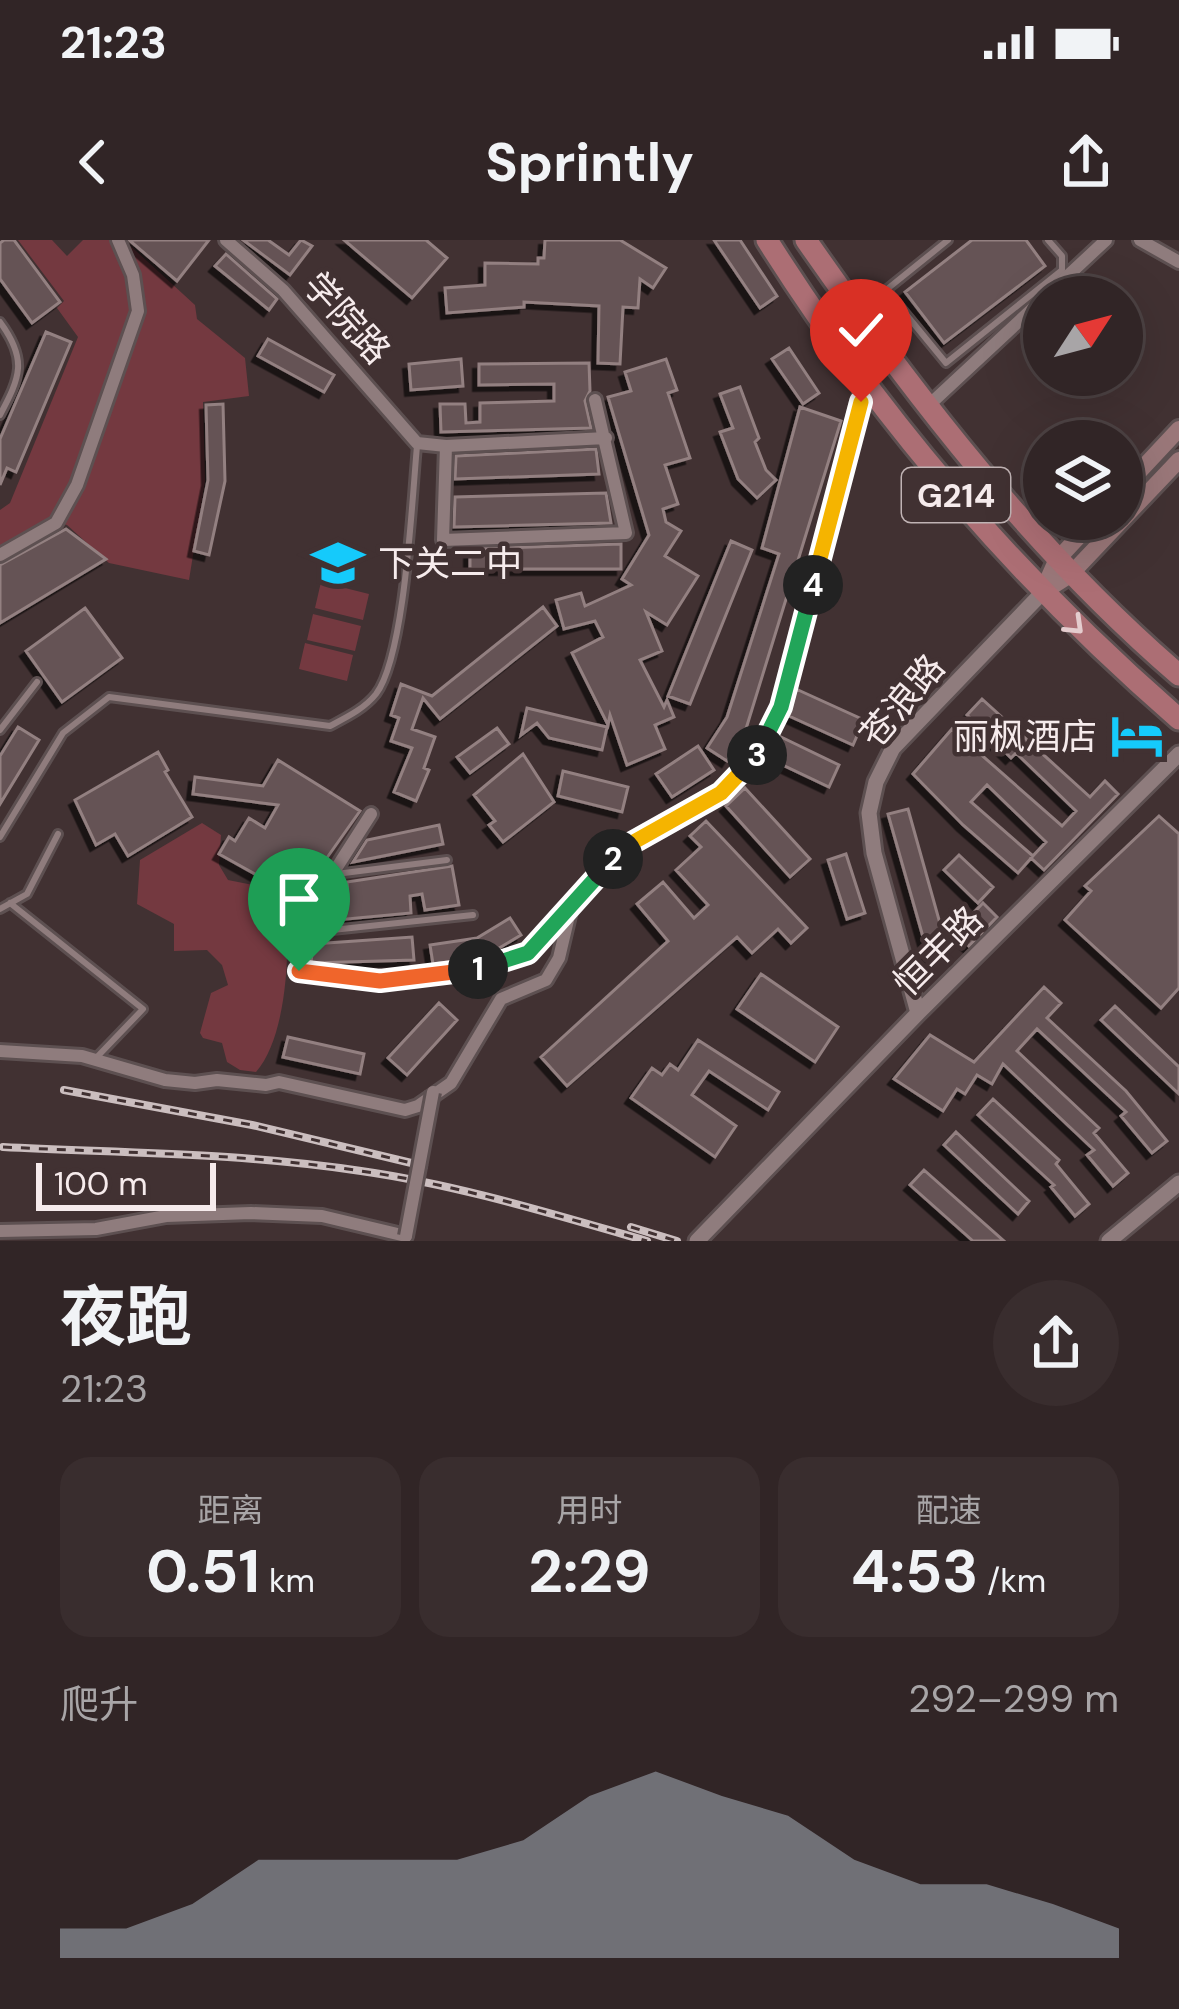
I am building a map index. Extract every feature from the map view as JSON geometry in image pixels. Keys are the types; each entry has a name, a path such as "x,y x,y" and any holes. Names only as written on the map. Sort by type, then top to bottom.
{"highway":[{"name":"G214","path":"767,240 864,377 970,513 1042,593 1179,719"},
{"name":"G214","path":"806,240 928,406 1063,568 1179,675"}],"main road":[{"path":"1143,468 1179,429"},
{"path":"1063,568 1179,460"},
{"path":"1042,593 1081,540"}],"street":[{"path":"0,555 47,531 63,514 77,485 138,311 133,275 118,240"},
{"name":"学院路","path":"226,240 283,290 417,442"},
{"path":"1067,276 1106,240"},
{"path":"1140,240 1179,262"},
{"path":"928,406 1023,317"},
{"path":"371,814 305,917 299,971 380,981 491,967 528,953 623,848 721,793 755,758 781,707 864,377"},
{"path":"446,446 442,541 626,533 596,400"},
{"path":"417,442 446,446 606,438"},
{"name":"苍浪路","path":"918,1013 874,854 869,813 876,782 893,748 1042,593"},
{"name":"恒丰路","path":"697,1241 1179,754"},
{"path":"0,1051 94,1060 165,1080 279,1082 405,1109 418,1106 451,1083 501,1000 546,980 559,958 572,904"},
{"path":"0,1231 97,1229 166,1216 251,1213 322,1216 406,1236 433,1092"},
{"path":"1109,1241 1179,1183"}],"lane":[{"path":"948,240 886,290 946,363 1062,270 1062,256 1048,240"},
{"path":"0,322 14,341 20,376 0,415"},
{"path":"0,837 63,733 109,697 330,726 362,709 379,691 393,650 417,442"},
{"path":"0,730 37,682"},
{"path":"0,909 27,894 58,834"},
{"path":"333,874 447,860"},
{"path":"10,903 143,1009 94,1060"},
{"path":"304,933 472,915"}],"shaded area":[{"path":"18,240 52,240 67,256 83,240 124,240 195,305 197,319 245,358 249,396 203,402 205,481 189,580 109,563 67,525 52,521 0,549 0,510 10,503 78,337 57,308 64,301"},
{"path":"321,582 369,594 363,620 315,608"},
{"path":"313,614 361,626 355,651 307,640"},
{"path":"305,643 353,655 347,681 299,669"},
{"path":"202,823 221,835 219,865 228,880 253,885 286,917 286,976 279,1020 256,1072 227,1062 222,1043 200,1033 211,993 228,985 222,965 207,950 174,951 174,924 137,904 140,860"}],"building":[{"path":"14,240 60,302 32,323 0,279 0,243"},
{"path":"129,240 209,240 177,281"},
{"path":"243,240 268,240 289,255 301,240 312,246 290,275"},
{"path":"344,240 426,240 447,258 412,298"},
{"path":"545,240 620,240 666,268 653,288 640,279 638,308 623,307 620,364 598,363 599,306 524,302 524,307 447,313 445,288 485,285 485,263 538,264 538,258 544,258"},
{"path":"714,240 740,240 777,296 760,308"},
{"path":"972,240 1026,240 1045,266 1032,276 1023,276 1023,283 944,343 905,292"},
{"path":"226,254 277,299 269,310 215,266"},
{"path":"46,332 71,342 16,472 7,468 0,485 0,439"},
{"path":"268,339 334,375 324,392 258,356"},
{"path":"789,348 819,393 803,404 772,359"},
{"path":"461,359 463,386 411,390 409,364"},
{"path":"666,359 677,390 668,393 690,458 665,465 678,504 663,509 666,522 681,531 665,556 698,576 667,625 646,612 662,651 640,660 674,717 655,725 665,749 627,765 610,715 608,725 572,653 603,637 595,621 564,629 556,600 581,593 585,606 631,585 622,579 649,535 608,397 631,391 625,372"},
{"path":"589,363 590,391 585,401 591,428 441,432 440,404 465,404 466,423 480,422 480,403 554,401 554,384 479,385 479,364"},
{"path":"740,387 759,438 755,442 766,470 776,480 757,498 738,479 720,432 733,428 720,394"},
{"path":"223,404 225,481 209,555 194,551 208,480 206,405"},
{"path":"800,407 841,421 745,732 727,761 707,748 727,717 779,554 762,548"},
{"path":"596,449 599,474 455,479 456,456"},
{"path":"606,493 611,523 454,527 455,497"},
{"path":"66,529 106,559 0,623 0,565"},
{"path":"731,541 752,550 690,704 668,696"},
{"path":"621,544 621,569 470,569 470,549"},
{"path":"543,607 557,626 440,719 423,698 412,729 435,737 424,768 429,770 416,801 394,792 412,748 391,741 399,718 391,715 401,684 432,696"},
{"path":"85,608 122,658 62,702 26,651"},
{"path":"796,689 864,720 853,745 789,716"},
{"path":"982,699 1090,797 1105,781 1118,794 1044,870 1031,858 1018,873 913,774 952,729 1062,826 1076,811 1016,753 1011,758 967,715","holes":["987,785 1046,842 1033,856 971,802"]},
{"path":"527,708 607,727 602,750 549,738 537,723 521,735"},
{"path":"18,727 39,740 0,804 0,756"},
{"path":"497,728 509,744 470,773 457,757"},
{"path":"779,736 839,765 829,787 768,758"},
{"path":"698,746 714,770 672,797 656,774"},
{"path":"158,752 192,817 128,856 115,834 96,845 75,800"},
{"path":"523,754 554,802 503,842 489,825 495,821 474,795"},
{"path":"278,760 360,811 319,869 289,875 290,884 307,883 298,898 219,854 229,837 235,841 249,818 265,828 278,805 193,794 195,777 263,786"},
{"path":"563,771 628,787 622,812 558,796"},
{"path":"745,788 810,859 790,877 726,806"},
{"path":"908,809 948,952 929,958 888,814"},
{"path":"1159,816 1179,834 1179,988 1161,1008 1065,920 1091,891 1085,886"},
{"path":"706,821 807,928 791,943 778,929 752,953 737,937 567,1086 541,1057 668,941 637,904 663,882 694,918 708,905 676,870 701,847 690,836"},
{"path":"439,825 443,844 353,862 367,840"},
{"path":"846,854 865,913 847,919 828,860"},
{"path":"959,855 993,887 978,903 944,870"},
{"path":"452,866 459,905 425,910 422,894 410,896 411,913 315,922 326,903 348,901 347,882"},
{"path":"983,903 997,917 969,946 955,932"},
{"path":"510,918 521,935 484,957 433,964 430,945 477,938"},
{"path":"412,937 414,960 311,963 313,944"},
{"path":"761,974 838,1027 815,1062 737,1009"},
{"path":"1044,987 1061,1003 1047,1018 1126,1091 1167,1141 1152,1153 1121,1116 1126,1112 1037,1029 1017,1051 1099,1128 1094,1133 1128,1173 1113,1186 1087,1155 1094,1150 1003,1064 992,1084 977,1075 965,1094 957,1089 943,1111 894,1079 930,1035 974,1062"},
{"path":"439,1003 457,1020 407,1075 388,1058"},
{"path":"1115,1006 1179,1067 1179,1094 1101,1020"},
{"path":"288,1037 364,1054 360,1074 283,1057"},
{"path":"698,1040 779,1092 768,1110 709,1071 692,1095 736,1126 715,1157 631,1098 652,1068 662,1075 670,1064 678,1070"},
{"path":"993,1099 1059,1160 1056,1164 1089,1204 1075,1216 1051,1187 1054,1185 978,1115"},
{"path":"956,1132 1029,1201 1018,1214 944,1145"},
{"path":"924,1170 1004,1241 973,1241 910,1185"}],"railway":[{"path":"64,1090 252,1125 424,1166"},
{"path":"3,1147 227,1157 361,1171 470,1192 647,1241"},
{"path":"631,1227 677,1241"}],"place":[{"name":"下关二中","path":"338,563"},
{"name":"丽枫酒店","path":"1137,736"}],"route":[{"path":"299,971 380,981 491,967 528,953 623,848 721,793 755,758 781,707 861,402"}]}
